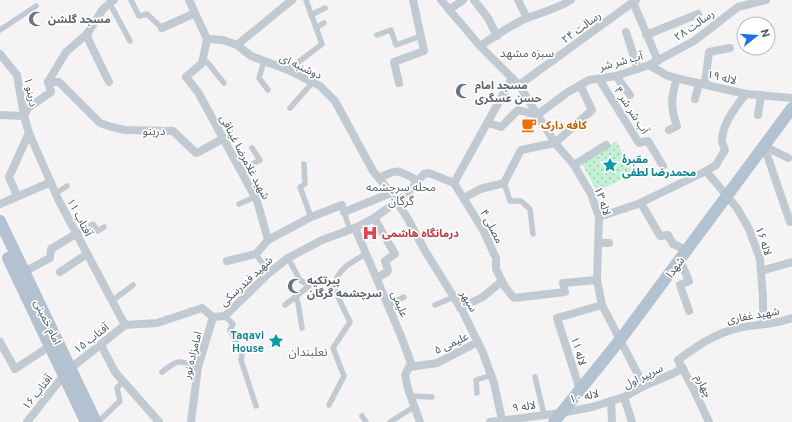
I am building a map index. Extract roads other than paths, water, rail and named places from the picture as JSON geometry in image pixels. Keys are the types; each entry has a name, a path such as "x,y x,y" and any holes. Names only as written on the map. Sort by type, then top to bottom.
{"main road":[{"name":"شهدا","path":"557,417 620,340 792,108"},
{"name":"امام خمینی","path":"0,221 24,272 67,372 86,422"},
{"name":"امام خمینی","path":"0,240 50,346 97,422"}],"street":[{"path":"131,0 139,16 147,14 162,28 195,13"},
{"path":"189,0 207,39 202,63 207,62 224,83"},
{"path":"237,45 292,0"},
{"path":"288,70 322,44 306,0"},
{"path":"399,83 394,62 424,51 413,0"},
{"name":"لاله ۱۳","path":"441,0 480,46 519,86 555,143 574,165 591,194 599,217 597,280 602,305 644,386"},
{"path":"449,10 463,0"},
{"path":"474,0 488,18 497,36"},
{"path":"518,0 527,18"},
{"path":"480,46 497,36 505,29 527,18 562,6 570,0"},
{"name":"۲۸ رسالت","path":"658,61 694,41 738,7 766,0"},
{"path":"0,115 24,116 28,108 51,92 48,82 66,52 87,34 103,9 112,1 130,41"},
{"path":"634,1 658,61"},
{"name":"۲۴ رسالت","path":"519,86 634,1"},
{"path":"0,30 36,6"},
{"path":"311,15 324,8"},
{"path":"646,34 698,14"},
{"path":"316,28 324,23"},
{"path":"377,35 391,30 396,45 421,36"},
{"path":"626,32 638,69"},
{"path":"87,34 89,42 109,82"},
{"name":"دوشنبه ای","path":"207,39 223,40 237,45 251,56 288,70 320,86 335,101 373,171 397,201"},
{"path":"695,99 702,84 709,52 730,48"},
{"name":"دربنو ۱","path":"0,54 17,75 24,116"},
{"path":"264,61 259,78 268,90"},
{"name":"آب شر شر","path":"580,85 589,80 616,76 658,61"},
{"name":"شهید غلامرضا غیناقی","path":"202,63 186,77 198,92 255,197 268,240"},
{"name":"۱۹ لاله","path":"649,65 668,76 702,84 746,94 792,98"},
{"path":"616,76 630,95"},
{"path":"379,178 392,171 397,171 418,181 424,174 429,173 454,183 512,78"},
{"path":"669,130 677,126 672,113 672,97 677,78"},
{"name":"۴ آب شر شر","path":"599,79 639,143 648,141 663,166"},
{"path":"48,82 59,82 100,123 112,128 125,130 173,131 196,153 224,138"},
{"path":"290,108 313,82"},
{"path":"488,122 501,127 518,110 537,114 580,85 592,110 555,143 521,150 504,183 510,201 521,201 530,209 534,234"},
{"path":"599,217 639,204 716,165 725,150 722,141 726,122 746,94"},
{"path":"758,115 761,95"},
{"name":"آفتاب ۱۱","path":"24,116 29,133 56,194 125,325"},
{"path":"17,196 9,177 29,133"},
{"path":"574,165 606,145"},
{"path":"764,146 788,158"},
{"path":"764,146 790,222"},
{"path":"240,171 260,160 252,148"},
{"path":"304,164 305,184 300,187 311,217"},
{"name":"لاله ۱۶","path":"706,171 737,208 749,229 760,259 763,324"},
{"name":"شهید فندرسکی","path":"125,325 157,322 202,308 213,317 225,316 269,273 288,258 322,240 353,229 374,218 406,195 418,181"},
{"path":"0,204 51,182"},
{"name":"۴ مصلی","path":"454,183 483,230 496,258 496,269 505,287 514,298 565,292 564,283 597,280"},
{"path":"464,198 480,189 504,183"},
{"path":"56,194 67,186"},
{"path":"227,261 256,254 268,240 311,217 343,209 391,193"},
{"path":"239,204 255,197"},
{"name":"سپهر","path":"397,201 424,249 454,297 478,342 492,375 502,420"},
{"path":"639,204 660,236 668,235 673,244 683,255 688,281 680,285 688,311"},
{"path":"343,209 353,229"},
{"path":"374,218 395,254 385,261 388,270 387,272 377,278"},
{"path":"24,272 50,258 51,249 93,224 98,231 104,227"},
{"name":"علیمی","path":"353,229 377,278 401,336 410,363 405,375 409,392 420,422"},
{"path":"599,243 609,243"},
{"path":"60,272 87,254"},
{"path":"256,254 269,273"},
{"path":"329,405 344,376 333,348 350,322 335,288 338,275 348,264 366,254"},
{"path":"285,305 309,286 300,280 288,258"},
{"path":"761,271 792,262"},
{"path":"460,308 482,297 502,281"},
{"path":"112,301 133,285"},
{"path":"296,297 302,328"},
{"path":"388,305 404,297"},
{"path":"435,305 454,297"},
{"name":"۱۱ لاله","path":"580,390 557,318 602,305"},
{"path":"225,316 233,324 230,330 242,355 241,360 256,406"},
{"name":"امامزاده نور","path":"191,422 198,367 213,317"},
{"name":"شهید غفاری","path":"678,360 707,339 722,332 782,322 792,318"},
{"name":"آفتاب ۱۵","path":"67,372 125,325"},
{"path":"0,342 15,369 50,346"},
{"name":"۵ علیمی","path":"409,367 437,363 478,342"},
{"path":"101,345 115,372 159,422"},
{"name":"چهارم","path":"678,360 709,422"},
{"path":"162,372 173,363 181,361 198,367"},
{"name":"سرپیر اول","path":"611,401 624,397 683,368"},
{"name":"آفتاب ۱۶","path":"27,422 67,372"},
{"path":"476,393 476,380 492,375"},
{"path":"535,377 544,414"},
{"path":"97,422 120,401 117,388 124,381"},
{"path":"409,392 432,397"},
{"path":"624,397 632,422"},
{"path":"611,401 612,422"},
{"name":"لاله ۱۰","path":"557,417 611,401"},
{"path":"390,422 414,407"},
{"name":"۹ لاله","path":"490,422 544,414 557,417"},
{"path":"362,416 366,422"}],"place":[{"name":"مسجد گلشن","path":"36,19"},
{"name":"مسجد امام حسن عسگری","path":"463,91"},
{"name":"کافه دارک","path":"529,125"},
{"name":"مقبرهٔ محمدرضا لطفی","path":"610,165"},
{"name":"درمانگاه هاشمی","path":"370,233"},
{"name":"پیرتکیه سرچشمه گرگان","path":"295,286"},
{"name":"Taqavi House","path":"276,341"}],"district":[{"name":"سبزه مشهد","path":"527,53"},
{"name":"دربنو","path":"154,131"},
{"name":"محله سرچشمه گرگان","path":"401,194"},
{"name":"نعلبندان","path":"308,352"}]}
